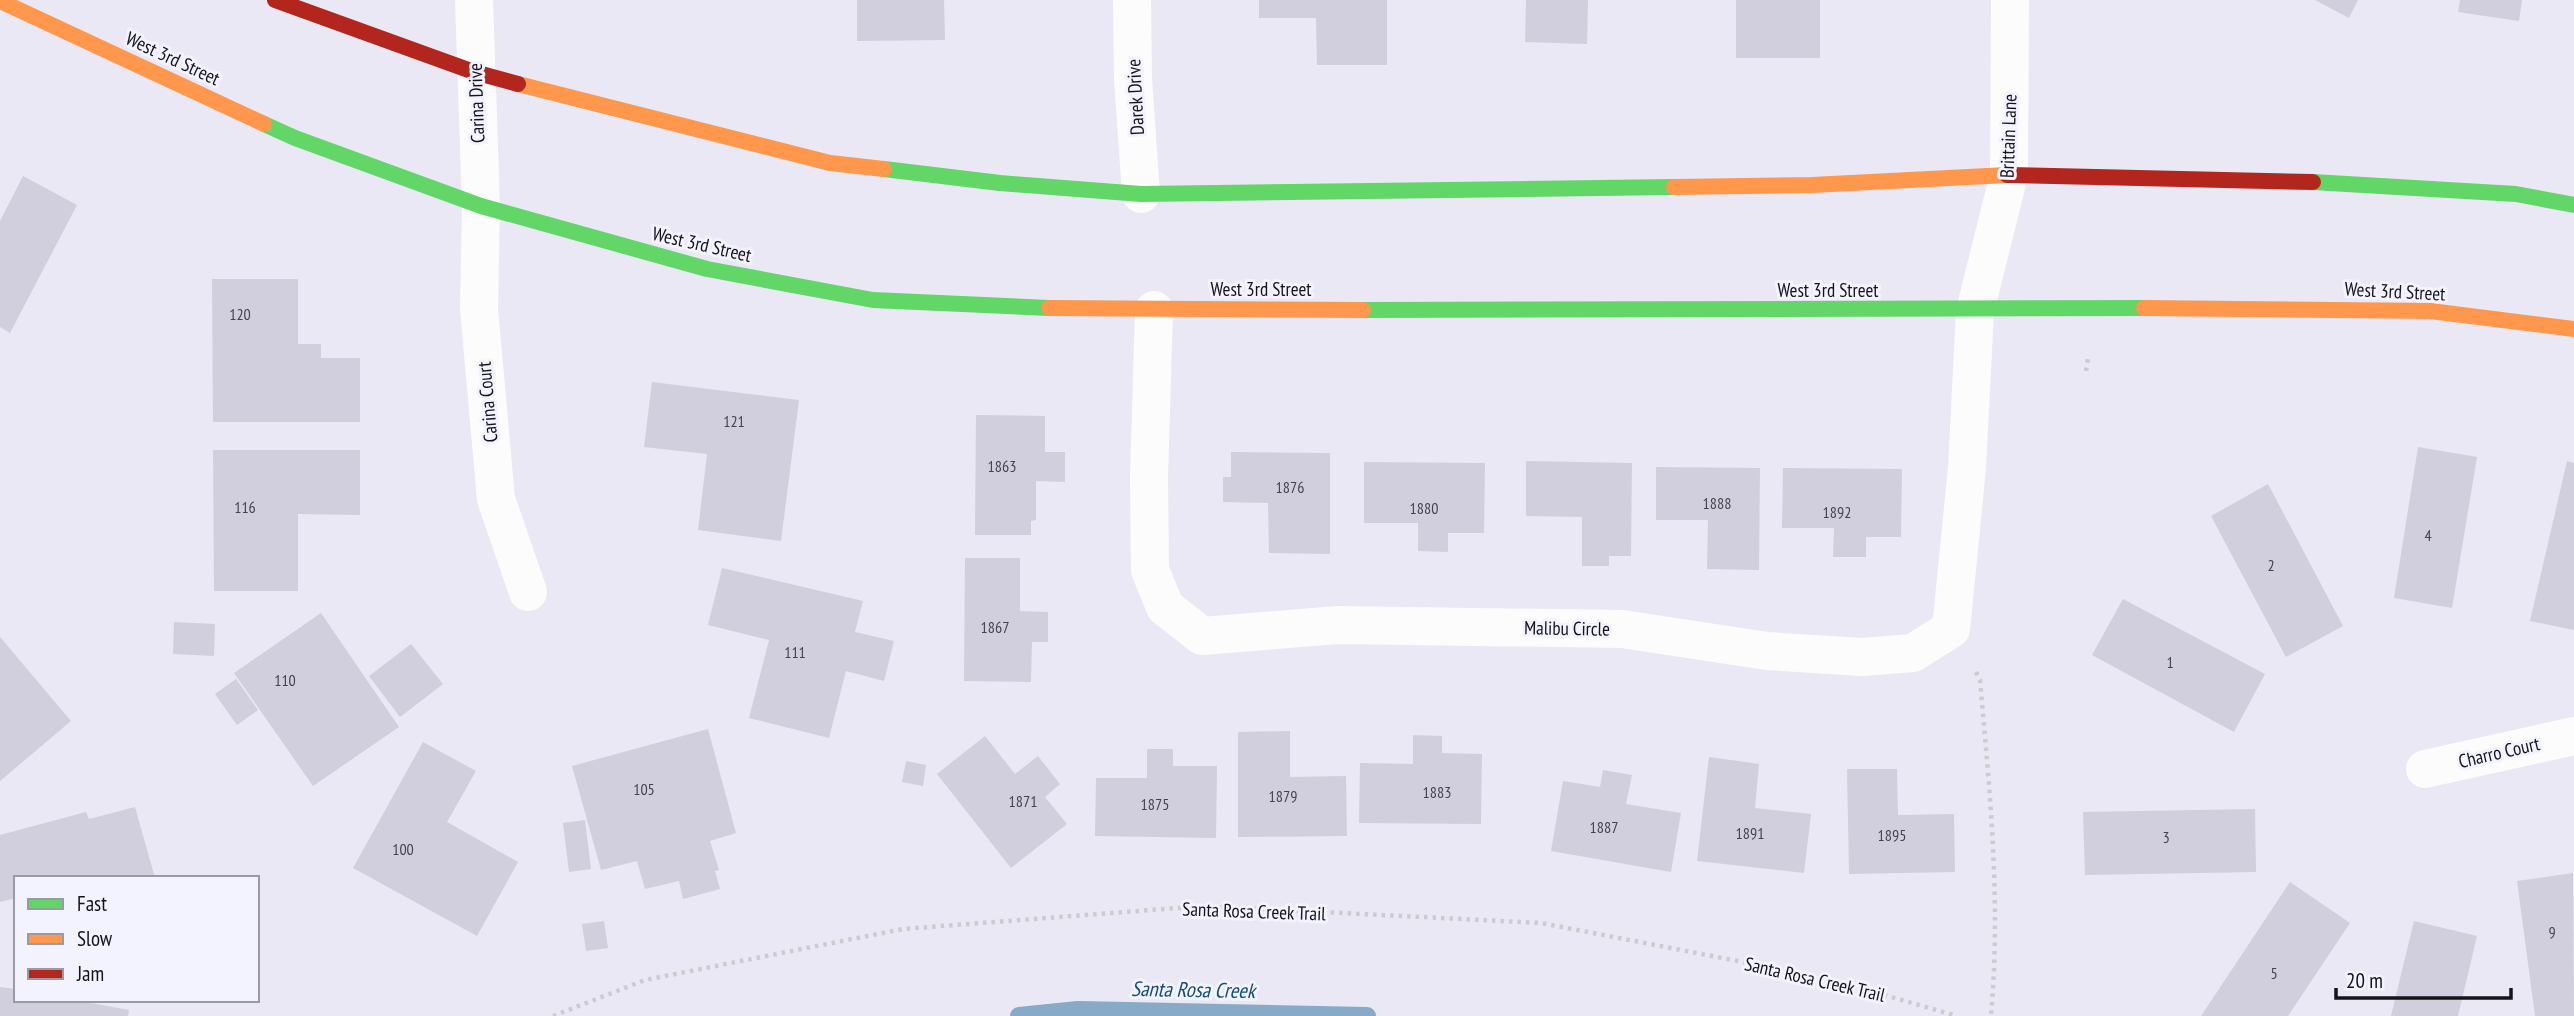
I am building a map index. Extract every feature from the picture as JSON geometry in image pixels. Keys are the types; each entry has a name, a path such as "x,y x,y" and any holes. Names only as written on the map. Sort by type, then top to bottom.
{"main road":[{"path":"275,0 474,72 830,163 1000,183 1141,194 1812,185 2010,175 2313,182 2516,194 2574,205"},
{"name":"West 3rd Street","path":"0,1 295,138 481,206 707,269 873,300 976,306 1154,310 1975,311 2090,306 2430,312 2574,329"}],"street":[{"name":"Carina Drive","path":"474,0 474,72 481,206"},
{"name":"Darek Drive","path":"1132,0 1133,79 1141,194"},
{"name":"Brittain Lane","path":"1975,311 2010,175 2010,0"},
{"name":"Carina Court","path":"481,206 479,309 496,499 528,592"},
{"name":"Malibu Circle","path":"1154,310 1149,478 1150,570 1165,607 1202,636 1338,625 1622,629 1767,651 1862,657 1913,653 1951,629"},
{"path":"1951,629 1967,468 1975,311"},
{"name":"Charro Court","path":"2425,769 2574,736"}],"path":[{"path":"2086,371 2088,356"},
{"path":"1951,629 1980,680 1996,856 1997,944 1991,1016"},
{"name":"Santa Rosa Creek Trail","path":"553,1016 645,980 903,929 1203,906 1541,923 1826,978 1957,1016"}],"building":[{"path":"857,0 944,0 945,40 857,41"},
{"path":"1259,0 1387,0 1387,65 1317,65 1316,18 1259,18"},
{"path":"1526,0 1588,0 1587,44 1525,42"},
{"path":"1736,0 1820,0 1820,58 1736,58"},
{"path":"2315,0 2358,0 2349,18"},
{"path":"2460,0 2522,0 2519,21 2458,12"},
{"path":"23,176 77,205 10,333 0,327 0,221"},
{"path":"212,279 298,279 298,344 321,344 321,358 360,358 360,422 213,422"},
{"path":"652,382 799,400 781,541 698,530 707,454 644,447"},
{"path":"976,415 1045,416 1045,452 1065,452 1065,482 1036,481 1036,520 1031,521 1031,535 975,535"},
{"path":"2418,447 2477,457 2452,608 2394,598"},
{"path":"213,450 360,450 360,515 298,514 298,591 214,591"},
{"path":"1231,452 1330,453 1330,554 1269,553 1268,503 1223,502 1223,477 1231,477"},
{"path":"1526,461 1632,463 1631,556 1609,556 1609,566 1582,566 1582,517 1526,516"},
{"path":"2567,461 2574,463 2574,630 2530,621"},
{"path":"1364,462 1485,463 1484,533 1448,533 1448,552 1418,551 1418,523 1364,523"},
{"path":"1656,467 1760,468 1759,570 1707,569 1708,520 1656,520"},
{"path":"1783,468 1902,469 1901,537 1866,537 1866,557 1833,557 1834,528 1782,528"},
{"path":"2268,484 2343,626 2286,657 2211,516"},
{"path":"965,558 1020,558 1020,611 1048,612 1048,642 1032,642 1031,682 964,681"},
{"path":"722,568 863,601 855,632 894,641 884,681 846,671 829,738 749,718 769,640 708,625"},
{"path":"2123,599 2265,674 2234,732 2092,655"},
{"path":"321,613 399,727 313,786 234,673"},
{"path":"174,622 215,624 214,656 173,654"},
{"path":"0,637 71,721 0,781"},
{"path":"411,644 443,684 400,717 369,676"},
{"path":"236,679 258,710 237,725 215,694"},
{"path":"708,729 736,833 710,841 719,870 715,871 720,889 683,899 679,881 645,889 637,861 601,870 572,766"},
{"path":"1290,731 1290,777 1346,776 1347,836 1238,837 1238,732"},
{"path":"1413,735 1442,736 1442,753 1482,754 1481,824 1359,823 1360,763 1413,764"},
{"path":"985,736 1015,774 1038,756 1060,784 1045,797 1067,824 1011,868 937,774"},
{"path":"423,742 476,771 447,822 518,862 477,936 353,868"},
{"path":"1147,749 1173,749 1173,766 1217,766 1216,838 1095,836 1096,778 1147,778"},
{"path":"1709,757 1759,764 1755,808 1811,814 1804,873 1697,861"},
{"path":"906,761 926,765 923,786 902,782"},
{"path":"1847,769 1897,769 1898,815 1954,814 1955,872 1849,874"},
{"path":"1603,770 1632,775 1626,804 1681,813 1671,872 1551,851 1563,781 1600,787"},
{"path":"135,807 154,876 14,876 14,898 0,902 0,835 86,812 89,819"},
{"path":"2255,809 2256,872 2085,875 2083,812"},
{"path":"585,820 591,869 569,872 563,823"},
{"path":"2573,873 2574,1016 2535,1016 2517,881"},
{"path":"2290,882 2350,923 2288,1016 2201,1016"},
{"path":"604,921 608,948 586,951 582,924"},
{"path":"2414,921 2477,936 2458,1016 2391,1016"},
{"path":"0,987 14,989 14,1002 86,1002 129,1010 128,1016 0,1016"}],"waterway":[{"name":"Santa Rosa Creek","path":"1019,1016 1078,1010 1367,1016"}],"traffic: fast":[{"path":"264,124 295,138 481,206 707,269 873,300 1049,308"},
{"path":"884,169 1000,183 1141,194 1674,187"},
{"path":"2313,182 2516,194 2574,205"},
{"path":"1363,310 2144,308"}],"traffic: slow":[{"path":"0,1 264,124"},
{"path":"518,84 830,163 884,169"},
{"path":"1674,187 1812,185 2007,175"},
{"path":"1049,308 1363,310"},
{"path":"2144,308 2430,311 2574,329"}],"traffic: jam":[{"path":"275,0 474,72 518,84"},
{"path":"2007,175 2313,182"}]}
